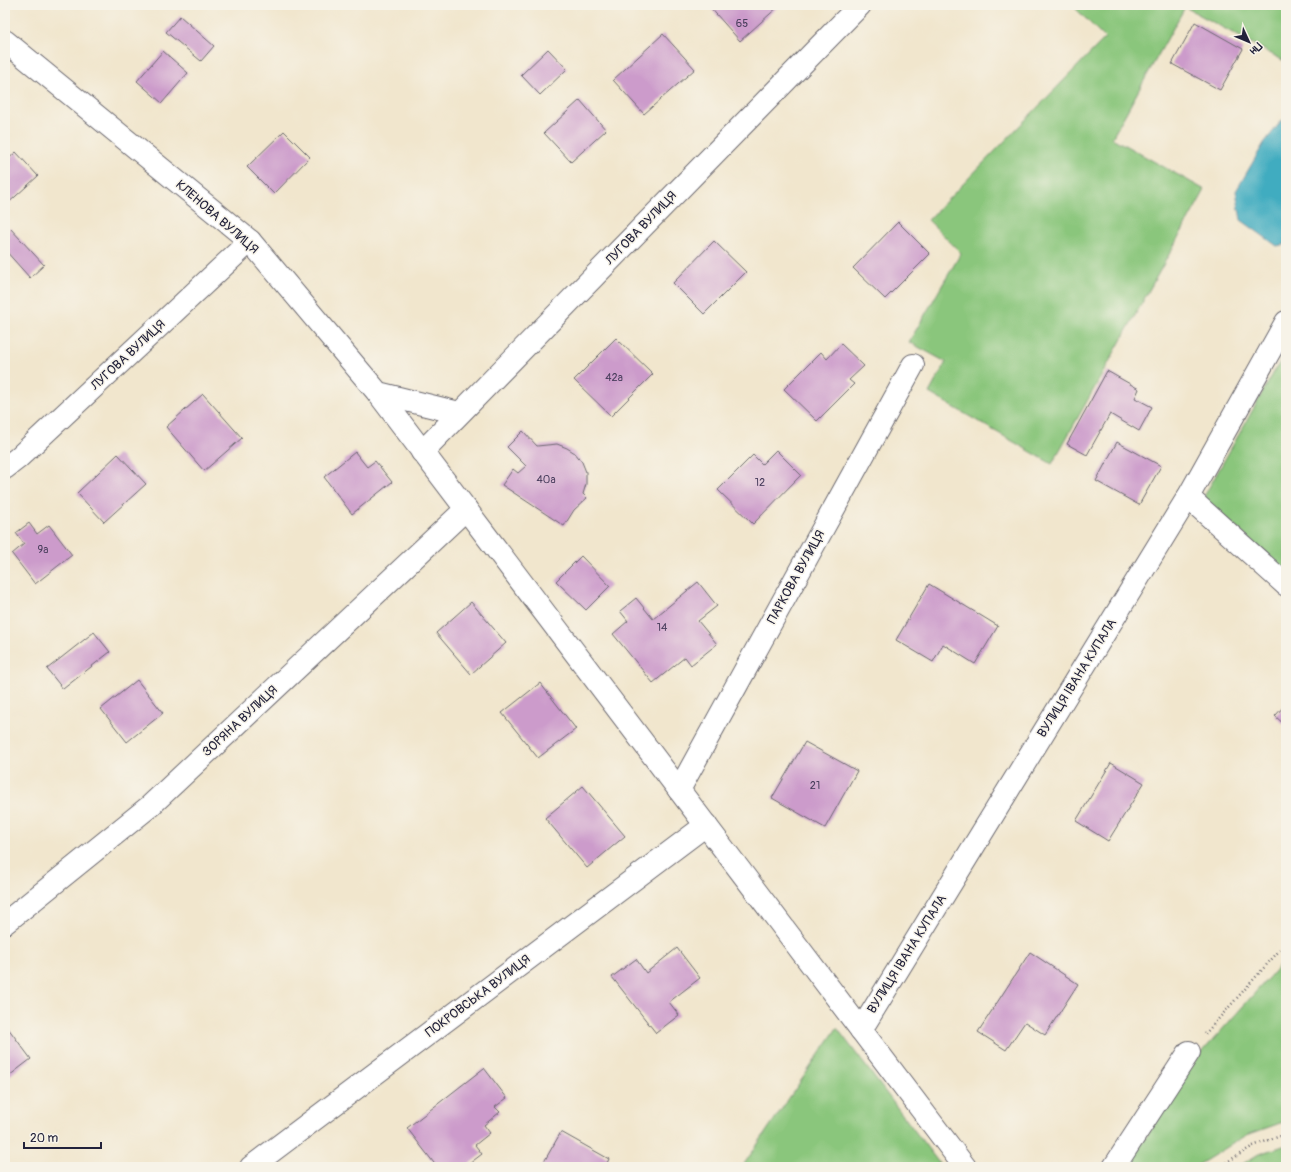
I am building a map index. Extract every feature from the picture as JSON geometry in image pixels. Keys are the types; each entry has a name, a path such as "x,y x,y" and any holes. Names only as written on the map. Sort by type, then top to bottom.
{"street":[{"name":"ЛУГОВА ВУЛИЦЯ","path":"422,452 860,5"},
{"name":"КЛЕНОВА ВУЛИЦЯ","path":"5,41 250,242 378,393 965,1167"},
{"name":"ЛУГОВА ВУЛИЦЯ","path":"5,468 18,458 250,242"},
{"name":"ВУЛИЦЯ ІВАНА КУПАЛА","path":"861,1030 1188,497 1286,322"},
{"name":"ПАРКОВА ВУЛИЦЯ","path":"679,790 913,365"},
{"path":"378,393 459,414"},
{"path":"1188,497 1286,585"},
{"name":"ЗОРЯНА ВУЛИЦЯ","path":"5,923 150,806 466,509"},
{"name":"ПОКРОВСЬКА ВУЛИЦЯ","path":"251,1167 706,825"},
{"path":"1114,1167 1189,1052"}],"path":[{"path":"1189,1052 1286,943"},
{"path":"1219,1167 1253,1146 1286,1134"}],"green space":[{"path":"1072,5 1286,5 1286,62 1185,7 1112,138 1205,190 1052,464 929,393 946,362 909,342 961,253 928,220 1105,38"},
{"path":"1286,351 1286,573 1203,498"},
{"path":"1286,958 1286,1121 1247,1135 1195,1167 1127,1167 1196,1059"},
{"path":"837,1028 942,1167 742,1167"},
{"path":"1286,1145 1286,1167 1238,1167 1257,1155"}],"water":[{"path":"1282,120 1286,121 1286,244 1277,246 1241,220 1236,191 1264,143"}],"building":[{"path":"708,5 780,5 740,41"},
{"path":"180,16 214,46 201,61 166,32"},
{"path":"1195,22 1243,49 1220,90 1172,64"},
{"path":"663,34 695,69 644,114 613,80"},
{"path":"548,49 567,69 540,95 521,75"},
{"path":"163,51 188,73 162,103 137,81"},
{"path":"580,100 606,130 571,162 544,133"},
{"path":"284,131 310,157 274,194 247,167"},
{"path":"16,152 38,176 5,206 5,162"},
{"path":"898,222 930,254 885,299 853,268"},
{"path":"10,228 44,265 30,278 5,250 5,233"},
{"path":"714,241 746,272 704,314 673,283"},
{"path":"616,338 653,374 611,416 574,380"},
{"path":"841,344 864,366 849,380 854,384 817,421 784,389 821,352 827,359"},
{"path":"1107,371 1139,389 1135,398 1152,407 1139,431 1110,414 1087,455 1067,444"},
{"path":"203,394 242,438 204,471 166,427"},
{"path":"523,431 537,446 557,444 575,453 582,462 586,472 586,484 583,494 587,498 574,510 564,526 502,485 513,469 518,473 526,466 507,447"},
{"path":"1117,442 1161,466 1139,505 1096,481"},
{"path":"776,450 801,475 753,524 718,490 753,455 762,464"},
{"path":"355,452 367,467 375,461 392,482 352,514 324,477"},
{"path":"118,454 146,484 104,522 77,493"},
{"path":"29,523 37,534 49,525 72,555 35,584 12,554 24,544 16,533"},
{"path":"581,556 610,586 586,610 556,581"},
{"path":"698,582 717,606 698,621 717,644 691,665 685,657 653,683 613,634 628,621 620,611 636,598 653,619"},
{"path":"929,584 998,626 975,664 943,644 933,662 896,640"},
{"path":"471,602 506,643 471,674 436,633"},
{"path":"94,632 110,652 63,689 47,669"},
{"path":"137,680 163,713 127,742 101,709"},
{"path":"540,683 576,729 538,758 502,713"},
{"path":"1286,704 1286,726 1275,716"},
{"path":"805,742 857,771 825,828 772,798"},
{"path":"1111,763 1144,783 1108,841 1076,821"},
{"path":"583,786 625,836 587,868 545,818"},
{"path":"677,948 700,978 669,1002 679,1015 656,1033 612,977 636,959 646,973"},
{"path":"1030,952 1078,984 1045,1035 1025,1022 1006,1050 978,1032"},
{"path":"5,1024 31,1059 5,1079"},
{"path":"484,1068 507,1098 495,1107 500,1112 484,1125 490,1133 475,1145 482,1154 465,1167 437,1167 407,1128"},
{"path":"561,1132 609,1159 605,1167 541,1167"}]}
